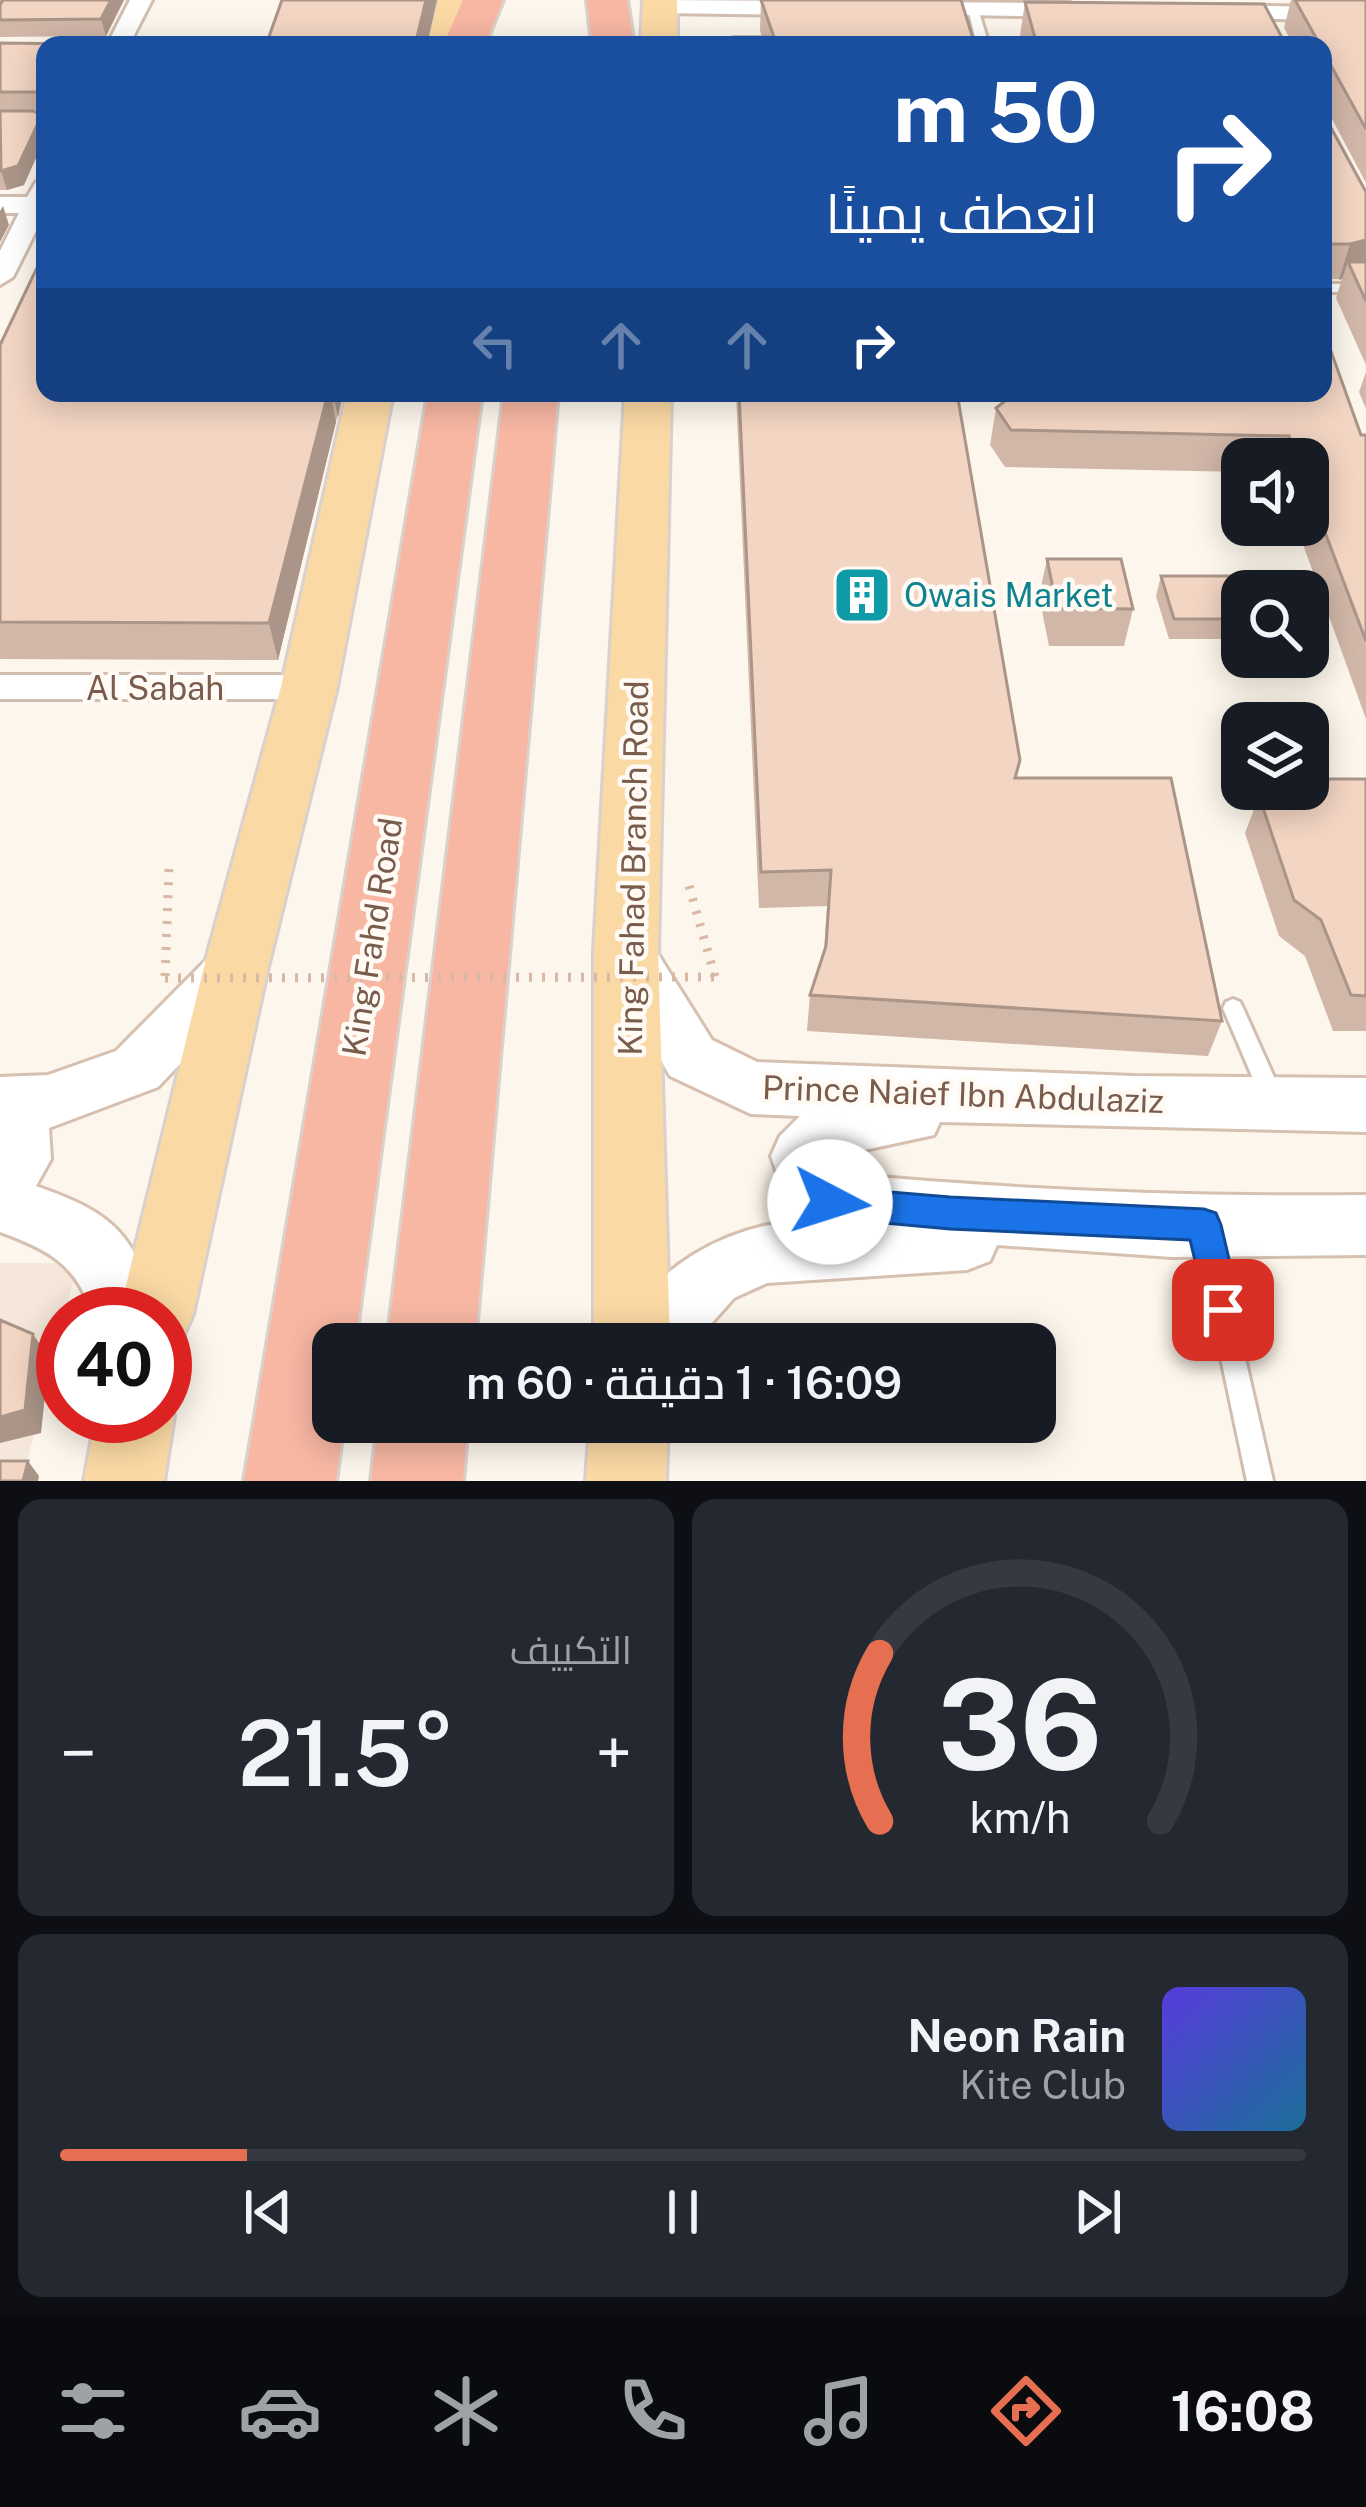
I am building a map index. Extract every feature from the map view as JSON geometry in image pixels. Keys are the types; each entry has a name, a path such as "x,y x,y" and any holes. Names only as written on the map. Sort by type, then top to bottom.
{"highway":[{"path":"468,36 483,0"},
{"path":"509,36 515,0"},
{"path":"573,36 578,0"},
{"path":"608,0 613,36"},
{"name":"King Fahd Road","path":"290,1481 454,402"},
{"path":"433,1323 530,402"},
{"path":"417,1481 421,1443"}],"main road":[{"path":"447,36 455,0"},
{"path":"659,36 660,3"},
{"path":"162,1287 236,967 309,687 368,402"},
{"name":"King Fahad Branch Road","path":"632,1323 626,951 648,402"},
{"path":"124,1481 130,1443"},
{"path":"626,1481 628,1443"}],"street":[{"path":"123,36 141,0"},
{"path":"660,3 839,8"},
{"path":"884,8 1087,10"},
{"path":"1200,11 1272,20 1366,15"},
{"path":"0,205 36,197"},
{"path":"0,277 36,206"},
{"name":"Al Sabah","path":"0,687 309,687"},
{"name":"Prince Naief Ibn Abdulaziz","path":"626,951 691,1058 751,1088 1366,1105"},
{"path":"0,1104 49,1102 137,1069 236,967"},
{"path":"1134,1102 908,1116 829,1129 802,1156 811,1184 830,1202 950,1213 1204,1225 1366,1226"},
{"path":"0,1117 18,1130 20,1160 0,1183"},
{"path":"0,1204 64,1226 111,1267 117,1287"},
{"path":"668,1323 711,1276 763,1253 1204,1225"}],"lane":[{"path":"973,9 980,36"},
{"path":"1332,288 1366,288"},
{"path":"1233,1008 1276,1105"},
{"path":"1204,1225 1260,1481"}],"path":[{"path":"169,867 165,978 716,977 689,886"}],"shaded area":[{"path":"0,1263 78,1263 72,1287 36,1287 36,1426 22,1481 0,1481"}],"building":[{"path":"3,0 111,0 101,19 0,20"},
{"path":"282,0 426,0 417,36 269,36"},
{"path":"761,0 961,0 972,36 774,36"},
{"path":"1295,0 1366,0 1366,129 1332,67 1332,36 1315,36"},
{"path":"1025,2 1264,4 1281,36 1034,36"},
{"path":"0,43 36,43 36,92 0,92"},
{"path":"0,111 36,112 36,128 18,166 1,171"},
{"path":"1332,130 1366,192 1366,240 1332,244"},
{"path":"1348,262 1366,262 1366,301"},
{"path":"36,270 36,402 326,402 269,623 0,622 0,345"},
{"path":"1332,354 1361,435 1366,435 1366,641 1329,543 1329,438 1011,430 996,408 1004,402 1332,402"},
{"name":"Owais Market","path":"739,402 959,402 1020,760 1015,778 1171,778 1222,1021 810,995 826,946 831,870 761,872"},
{"path":"1047,559 1121,559 1133,609 1057,608"},
{"path":"1161,576 1221,576 1221,619 1174,619"},
{"path":"1329,779 1366,779 1366,996 1351,995 1321,920 1294,900 1264,810 1329,810"},
{"path":"0,1320 33,1334 25,1410 0,1417"},
{"path":"0,1461 28,1461 23,1481 0,1481"}],"place":[{"name":"Owais Market","path":"862,595"}],"route":[{"path":"830,1202 950,1213 1204,1225 1223,1310"}]}
